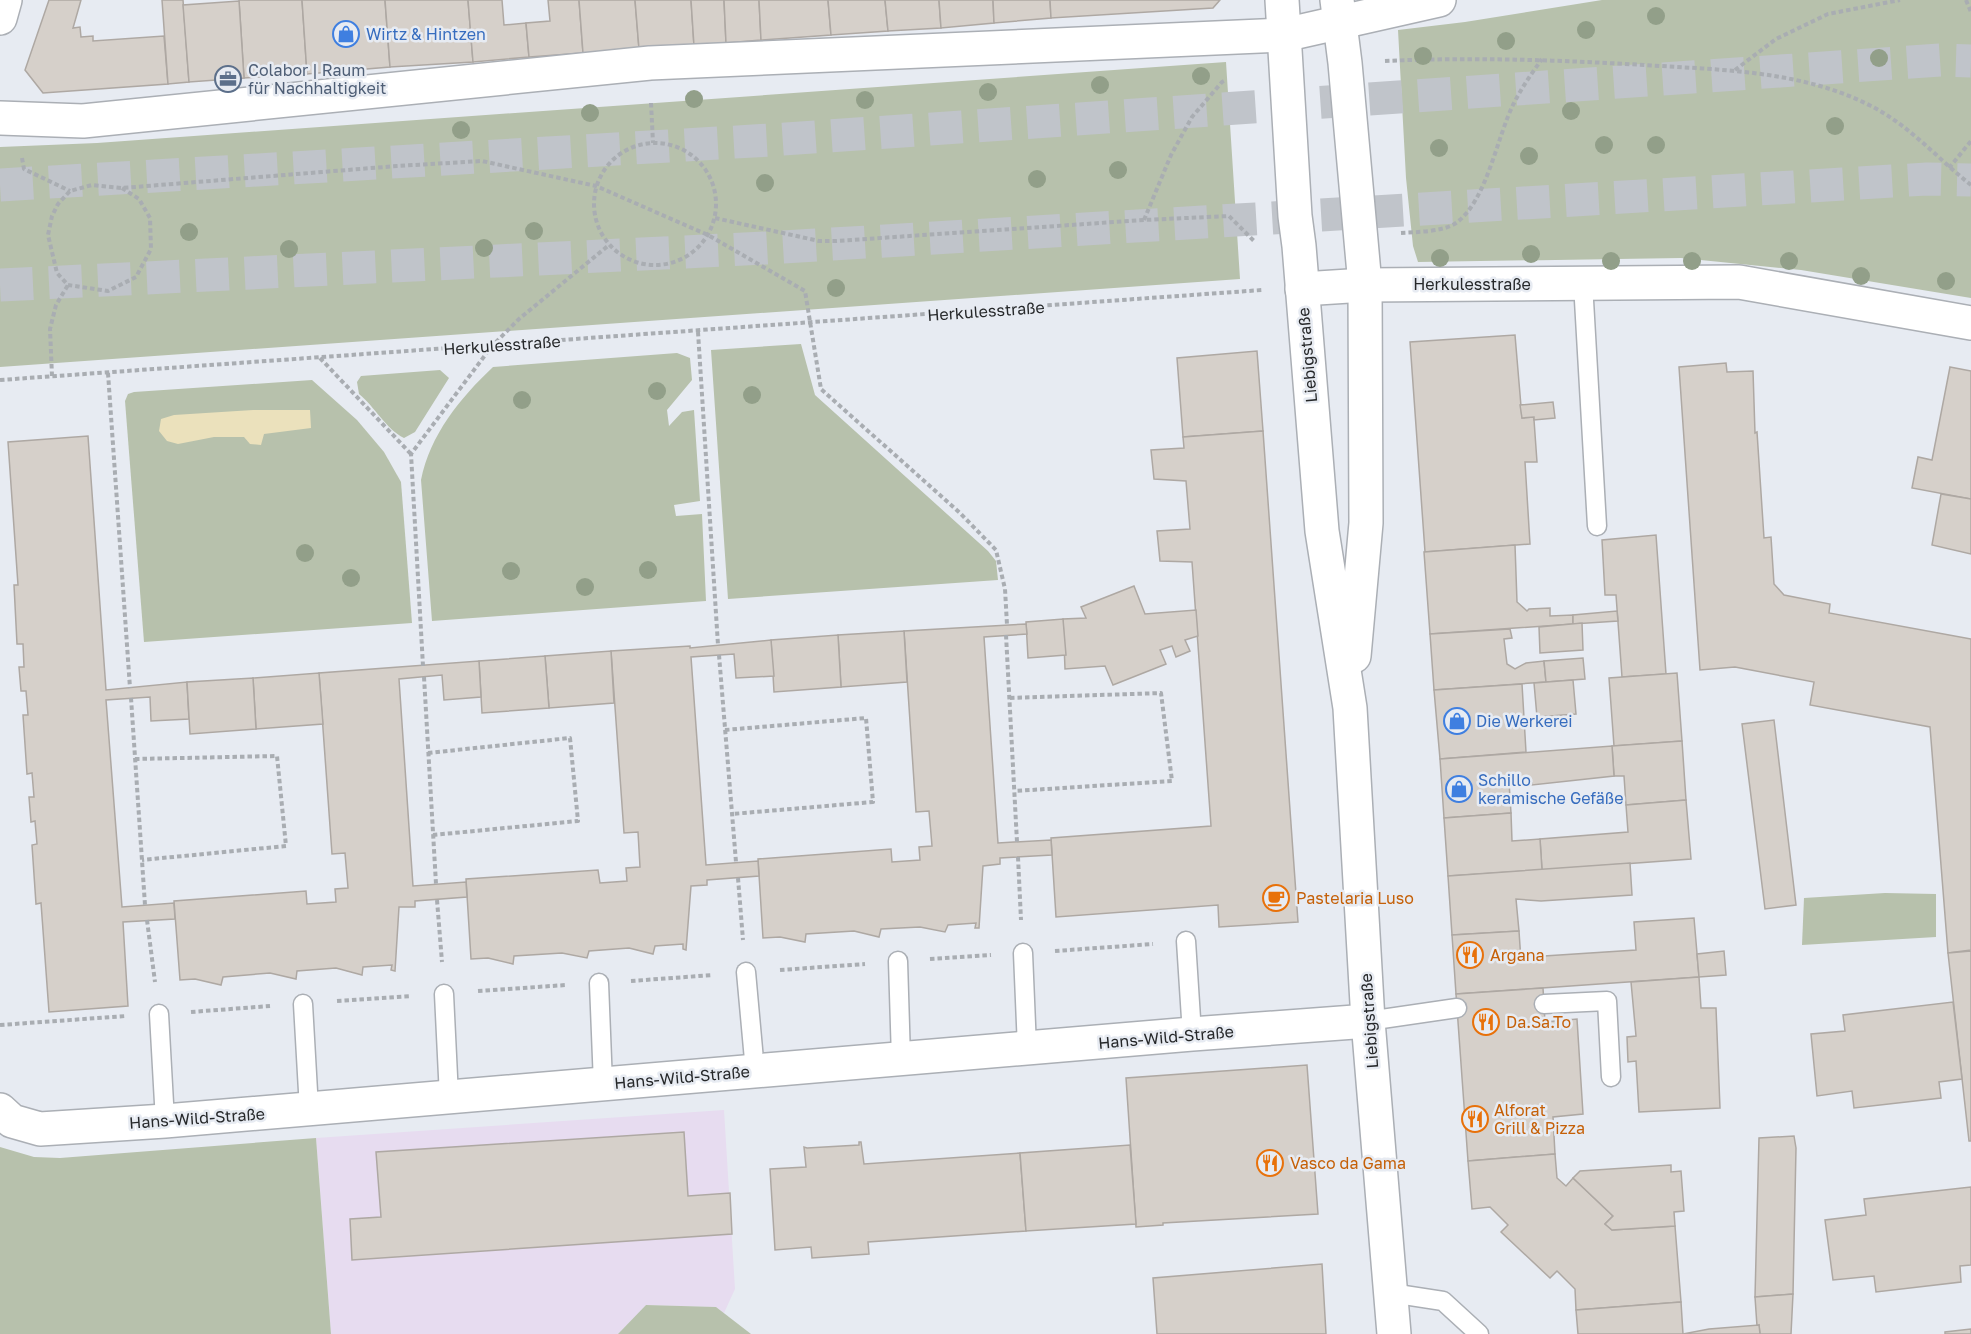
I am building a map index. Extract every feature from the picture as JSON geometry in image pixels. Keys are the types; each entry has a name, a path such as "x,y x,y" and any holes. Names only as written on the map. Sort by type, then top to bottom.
{"street":[{"path":"0,18 6,0"},
{"name":"Liebigstraße","path":"1281,0 1295,216 1322,531 1350,708 1368,1021 1394,1334"},
{"path":"0,118 83,121 650,63 1284,35 1338,11 1439,0"},
{"name":"Liebigstraße","path":"1338,11 1345,63 1365,285 1366,523 1350,708"},
{"name":"Herkulesstraße","path":"1302,289 1365,285 1738,282 1971,323"},
{"name":"Hans-Wild-Straße","path":"0,1110 12,1121 40,1129 165,1121 1368,1021"}],"lane":[{"path":"1583,283 1597,526"},
{"path":"1186,941 1192,1034"},
{"path":"1023,953 1027,1048"},
{"path":"898,962 901,1059"},
{"path":"746,972 755,1071"},
{"path":"598,983 603,1084"},
{"path":"444,994 449,1097"},
{"path":"1544,1004 1607,1001 1611,1077"},
{"path":"303,1004 309,1109"},
{"path":"1368,1021 1457,1008"},
{"path":"159,1014 165,1121"},
{"path":"1391,1293 1443,1301 1479,1334"}],"path":[{"path":"1735,71 1776,39 1828,14 1900,0"},
{"path":"1966,0 1971,12"},
{"path":"1360,237 1431,231 1455,224 1469,210 1481,189 1513,104 1542,59"},
{"path":"1345,63 1542,59 1735,71 1808,81 1873,106 1903,126 1971,185"},
{"path":"1144,220 1171,155 1192,117 1222,82 1248,72 1286,67"},
{"path":"1949,168 1971,141"},
{"path":"653,143 671,145 688,153 702,165 712,181 716,200 715,218 708,235 696,250 679,261 661,266 642,264 623,257 609,245 598,228 593,207 597,186 605,169 617,155 634,147 653,143"},
{"path":"21,151 24,169 70,191"},
{"path":"122,188 139,199 150,218 151,249 136,277 108,291 68,285 57,273 48,235 52,216 58,204 70,191 92,185 122,188 482,161 597,186 708,235 805,291 821,388 960,513 996,550 1005,589 1007,625"},
{"path":"715,218 819,241 836,241 1229,216 1260,247 1299,246"},
{"path":"423,666 411,454 492,346 519,319 609,245"},
{"path":"52,377 50,329 56,305 68,285"},
{"name":"Herkulesstraße","path":"0,380 1302,289"},
{"path":"698,332 718,645"},
{"path":"320,358 411,454"},
{"path":"108,373 130,688"},
{"path":"1006,635 1017,842"},
{"path":"718,655 736,862"},
{"path":"424,676 436,884"},
{"path":"1010,698 1161,693 1172,781 1015,791"},
{"path":"131,698 145,905"},
{"path":"725,730 866,718 867,728 873,802 732,814"},
{"path":"428,753 570,738 578,821 433,835"},
{"path":"135,759 277,756 286,846 142,860"},
{"path":"1018,857 1023,953"},
{"path":"738,878 746,972"},
{"path":"437,900 444,994"},
{"path":"147,920 159,1014"}],"shaded area":[{"path":"724,1110 735,1289 724,1313 716,1307 646,1305 618,1334 331,1334 316,1138"}],"green space":[{"path":"1602,0 1971,0 1971,298 1801,270 1681,258 1418,262 1413,246 1406,178 1398,30 1465,22"},
{"path":"1226,62 1240,279 0,367 0,147 97,143"},
{"path":"801,344 815,395 988,551 996,561 998,580 728,599 711,350"},
{"path":"677,353 690,358 692,380 667,410 669,426 682,412 694,410 700,501 674,505 676,516 702,514 706,601 432,621 421,480 425,463 439,433 469,391 493,367"},
{"path":"440,370 449,378 415,432 404,438 392,429 359,394 357,382 361,376"},
{"path":"312,380 357,420 384,452 401,482 412,623 144,642 125,401 128,394"},
{"path":"1885,893 1936,894 1936,937 1802,945 1804,898"},
{"path":"316,1138 331,1334 0,1334 0,1147 34,1157 60,1158"},
{"path":"646,1305 716,1307 751,1334 618,1334"}],"sand":[{"path":"253,410 310,410 311,428 264,434 261,445 250,444 244,437 214,437 178,444 167,441 159,431 161,419 174,415"}],"building":[{"path":"49,0 81,0 73,28 80,27 81,37 93,36 93,41 164,36 168,84 43,93 25,70"},
{"path":"162,0 183,0 189,82 168,84"},
{"path":"239,0 302,0 307,74 244,78"},
{"name":"Wirtz & Hintzen","path":"302,0 385,0 390,67 307,74"},
{"path":"385,0 468,0 473,62 390,67"},
{"path":"468,0 502,0 504,25 526,23 529,57 473,62"},
{"path":"548,0 579,0 583,53 529,57 526,23 550,21"},
{"path":"579,0 635,0 639,49 583,53"},
{"path":"635,0 691,0 694,46 639,49"},
{"path":"691,0 724,0 726,43 694,46"},
{"path":"724,0 759,0 761,40 726,43"},
{"path":"759,0 828,0 831,35 761,40"},
{"path":"828,0 885,0 888,31 831,35"},
{"path":"885,0 939,0 941,28 888,31"},
{"path":"939,0 993,0 994,23 941,28"},
{"path":"993,0 1050,0 1051,18 994,23"},
{"path":"1050,0 1220,0 1213,8 1051,18"},
{"path":"239,1 244,78 189,82 183,5"},
{"path":"1515,335 1522,418 1534,417 1537,462 1525,462 1530,544 1425,552 1410,342"},
{"path":"1257,351 1263,431 1183,437 1177,358"},
{"path":"1726,363 1727,372 1753,371 1755,433 1757,432 1764,538 1771,537 1774,584 1784,595 1830,604 1829,613 1971,639 1971,950 1948,953 1930,727 1810,705 1814,682 1735,667 1700,670 1679,367"},
{"path":"1950,367 1971,371 1971,499 1912,488 1918,457 1932,460"},
{"path":"1553,402 1555,418 1534,420 1534,417 1522,418 1520,405"},
{"path":"1263,431 1298,922 1219,927 1218,905 1056,917 1051,838 1211,826 1192,562 1160,561 1157,531 1190,529 1186,481 1154,479 1151,450 1184,448 1183,437"},
{"path":"88,436 106,690 187,682 189,719 151,721 150,697 106,700 122,907 174,903 175,919 123,922 128,1006 49,1012 41,903 36,904 32,845 37,844 35,821 31,822 29,797 34,797 32,773 27,774 23,715 28,715 26,691 21,691 19,667 24,667 23,644 17,644 14,585 18,585 8,442"},
{"path":"1941,494 1971,499 1971,554 1932,545"},
{"path":"1656,535 1666,674 1622,677 1616,595 1605,595 1602,540"},
{"path":"1515,545 1517,602 1527,611 1550,608 1550,616 1573,615 1573,624 1430,634 1424,552"},
{"path":"1134,586 1145,614 1196,610 1198,636 1185,640 1190,651 1176,657 1172,646 1160,650 1166,664 1113,685 1105,666 1065,669 1063,619 1086,618 1081,607"},
{"path":"1617,611 1618,621 1573,624 1573,615"},
{"path":"1063,619 1066,655 1028,658 1026,622"},
{"path":"1582,623 1583,650 1540,653 1539,627"},
{"path":"1026,624 1027,634 984,637 998,843 1051,840 1052,855 1000,858 1000,864 983,866 979,928 975,928 976,923 948,925 945,932 920,927 881,929 879,937 854,931 806,934 805,942 780,937 763,938 758,859 891,849 892,862 920,860 919,847 932,846 929,811 916,812 904,631"},
{"path":"1510,629 1512,638 1504,639 1507,664 1515,669 1526,663 1544,661 1546,682 1434,690 1430,634"},
{"path":"904,631 907,682 841,687 838,635"},
{"path":"838,635 841,687 774,692 771,640"},
{"path":"771,640 774,676 736,678 734,654 691,657 706,865 758,861 759,876 707,880 707,885 691,886 686,950 683,949 683,944 655,946 653,954 629,948 589,951 587,958 562,953 514,956 513,964 488,958 471,959 466,879 598,870 600,883 627,881 626,868 640,867 638,832 624,833 611,651 690,646 690,648"},
{"path":"611,651 614,703 549,708 545,656"},
{"path":"545,656 549,708 482,713 479,661"},
{"path":"1583,658 1585,679 1546,682 1544,661"},
{"path":"479,661 481,697 444,700 442,675 399,679 413,886 466,882 467,897 415,901 415,907 399,907 395,971 391,970 392,965 363,967 362,975 336,968 297,971 296,979 270,973 223,977 221,985 195,979 180,980 174,901 306,891 307,904 336,902 335,889 348,888 345,853 332,854 319,673"},
{"path":"319,673 323,724 256,729 253,678"},
{"path":"1677,673 1682,741 1614,746 1609,678"},
{"path":"253,678 256,729 190,734 187,682"},
{"path":"1573,680 1576,714 1537,717 1534,683"},
{"path":"1522,684 1526,752 1440,759 1434,690"},
{"path":"1774,720 1796,905 1765,909 1742,724"},
{"path":"1682,741 1686,800 1626,805 1624,776 1614,776 1612,746"},
{"path":"1612,746 1614,776 1532,785 1532,783 1509,782 1511,813 1444,818 1440,759"},
{"path":"1686,800 1691,859 1542,870 1540,839 1628,832 1626,805"},
{"path":"1511,813 1512,841 1540,839 1542,870 1448,876 1444,818"},
{"path":"1630,863 1632,895 1541,901 1516,899 1519,931 1452,935 1448,876"},
{"path":"1694,918 1699,977 1456,994 1452,935 1519,931 1521,961 1544,956 1636,950 1634,922"},
{"path":"1724,951 1726,975 1699,977 1697,954"},
{"path":"1971,951 1971,1141 1969,1141 1948,953"},
{"path":"1699,977 1701,1008 1716,1008 1720,1108 1639,1112 1636,1061 1628,1062 1627,1037 1636,1036 1631,982"},
{"path":"1543,988 1545,1022 1577,1019 1583,1114 1553,1117 1555,1154 1468,1161 1456,994"},
{"path":"1953,1002 1962,1079 1939,1082 1941,1098 1854,1108 1852,1091 1817,1096 1811,1034 1845,1031 1843,1015"},
{"path":"1307,1065 1318,1214 1163,1223 1163,1225 1136,1227 1126,1078"},
{"path":"684,1132 688,1196 730,1193 732,1234 352,1260 350,1219 381,1217 376,1152"},
{"path":"1794,1136 1796,1148 1793,1294 1755,1297 1759,1138"},
{"path":"861,1142 864,1164 1020,1153 1026,1231 868,1242 869,1254 812,1258 811,1247 775,1250 770,1169 806,1167 804,1147 859,1145"},
{"path":"1130,1145 1136,1224 1026,1231 1020,1153"},
{"path":"1555,1154 1557,1178 1566,1186 1573,1178 1613,1216 1605,1224 1612,1230 1675,1226 1681,1302 1576,1310 1575,1289 1557,1271 1550,1278 1501,1232 1508,1225 1490,1207 1472,1209 1468,1161"},
{"path":"1671,1165 1671,1172 1681,1171 1684,1211 1674,1212 1675,1226 1612,1230 1605,1224 1613,1216 1573,1178 1580,1171"},
{"path":"1971,1187 1971,1265 1960,1266 1961,1282 1876,1292 1874,1276 1833,1280 1825,1220 1866,1215 1864,1199"},
{"path":"1322,1264 1326,1334 1157,1334 1153,1278"},
{"path":"1793,1294 1791,1334 1760,1334 1759,1325 1757,1326 1755,1297"},
{"path":"1681,1302 1683,1334 1578,1334 1576,1310"},
{"path":"1759,1325 1760,1334 1683,1334 1709,1329"},
{"path":"1971,1329 1971,1334 1945,1334 1945,1332"}],"tunnel":[{"path":"0,185 770,140 1941,60 1971,61"},
{"path":"0,285 766,248 1927,179 1971,180"}],"place":[{"name":"Wirtz & Hintzen","path":"346,34"},
{"name":"Colabor | Raum für Nachhaltigkeit","path":"228,79"},
{"name":"Die Werkerei","path":"1457,721"},
{"name":"Schillo keramische Gefäße","path":"1459,789"},
{"name":"Pastelaria Luso","path":"1276,898"},
{"name":"Argana","path":"1470,955"},
{"name":"Da.Sa.To","path":"1486,1022"},
{"name":"Alforat Grill & Pizza","path":"1475,1119"},
{"name":"Vasco da Gama","path":"1270,1163"}]}
